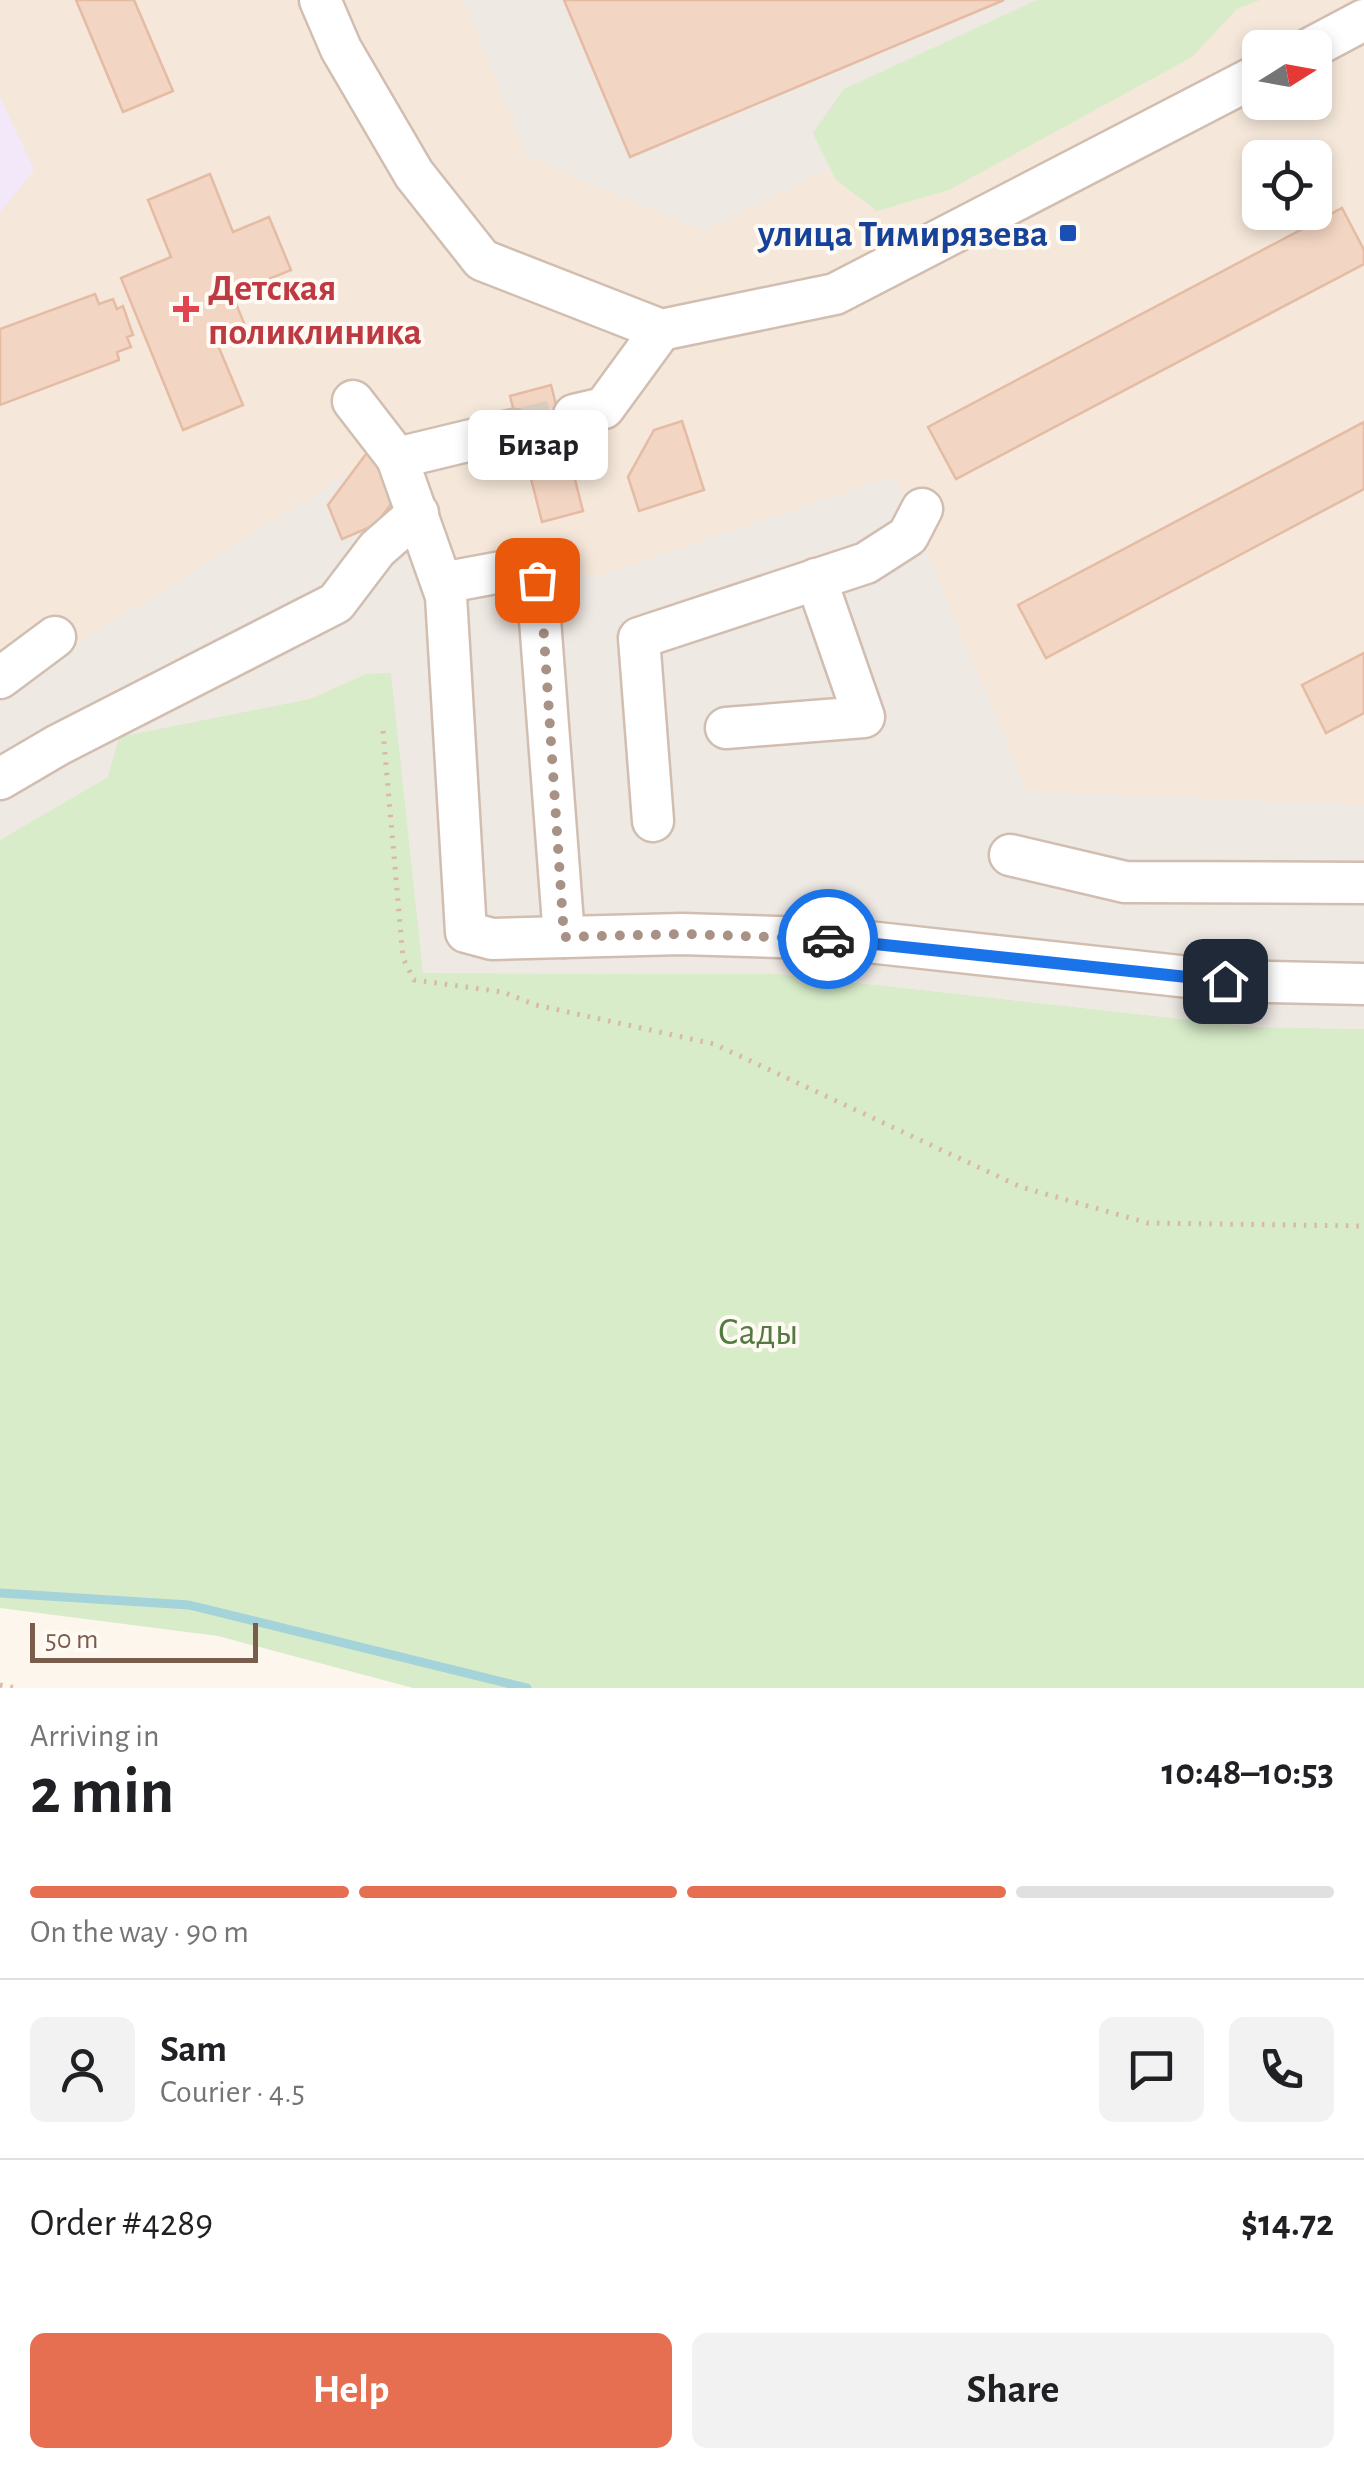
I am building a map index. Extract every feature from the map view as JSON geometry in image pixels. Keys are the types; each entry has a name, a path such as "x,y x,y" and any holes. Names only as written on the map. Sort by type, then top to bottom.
{"street":[{"path":"320,0 341,50 414,174 482,260 661,330 835,294 1242,83"},
{"path":"1332,37 1364,20"},
{"path":"574,415 604,408 661,330"},
{"path":"353,401 397,458 446,596 466,932 492,939 682,934 841,939 1225,981 1364,984"},
{"path":"397,458 513,430"},
{"path":"652,821 638,638 866,563 908,536 922,509"},
{"path":"0,779 58,745 336,603 377,549 418,513"},
{"path":"442,584 516,569 537,580 564,937"},
{"path":"726,728 864,718 816,579"},
{"path":"0,678 55,638"},
{"path":"1010,855 1125,882 1364,882"}],"path":[{"path":"383,731 403,958 414,980 503,992 536,1005 714,1044 1021,1187 1148,1223 1364,1226"},
{"path":"0,1685 16,1688"}],"shaded area":[{"path":"0,0 1364,0 1364,1029 1254,1027 108,777 0,840"},
{"path":"463,0 1169,0 703,231 528,157"},
{"path":"0,97 34,170 0,212"},
{"path":"371,459 468,587 604,574 895,476 1027,791 1364,805 1364,1028 1254,1027 779,974 422,973 390,673 366,674 108,777 0,840 0,693"}],"green space":[{"path":"1037,0 1260,0 1237,9 1192,57 949,190 877,211 836,180 813,133 844,89"},
{"name":"Сады","path":"391,673 423,973 779,974 1254,1027 1364,1029 1364,1688 413,1688 218,1636 0,1608 0,840 108,777 119,737 310,699 366,674"}],"building":[{"path":"76,0 134,0 173,91 123,112"},
{"path":"564,0 1004,0 630,157"},
{"name":"Детская поликлиника","path":"210,174 233,232 269,217 291,270 232,294 244,323 214,336 243,405 183,430 121,278 171,257 148,200"},
{"path":"1342,208 1364,250 1364,264 956,479 928,427 1300,230 1332,230 1332,213"},
{"path":"95,294 99,304 113,299 117,309 123,306 133,335 127,337 131,347 117,352 119,360 0,405 0,329"},
{"path":"551,385 583,511 542,522 510,396"},
{"path":"682,421 704,490 639,511 628,477 654,430"},
{"path":"1364,422 1364,489 1046,658 1018,605"},
{"path":"372,446 395,499 375,525 342,539 328,505"},
{"path":"1364,653 1364,713 1326,733 1302,685"}],"waterway":[{"path":"0,1593 189,1605 527,1688"}],"tunnel":[{"path":"513,430 574,415"}],"way so far":[{"path":"537,580 564,937 682,934 828,939"}],"place":[{"name":"улица Тимирязева","path":"1068,233"},
{"name":"Детская поликлиника","path":"186,309"},
{"name":"Бизар","path":"537,580"}],"route":[{"path":"828,939 1225,981"}]}
